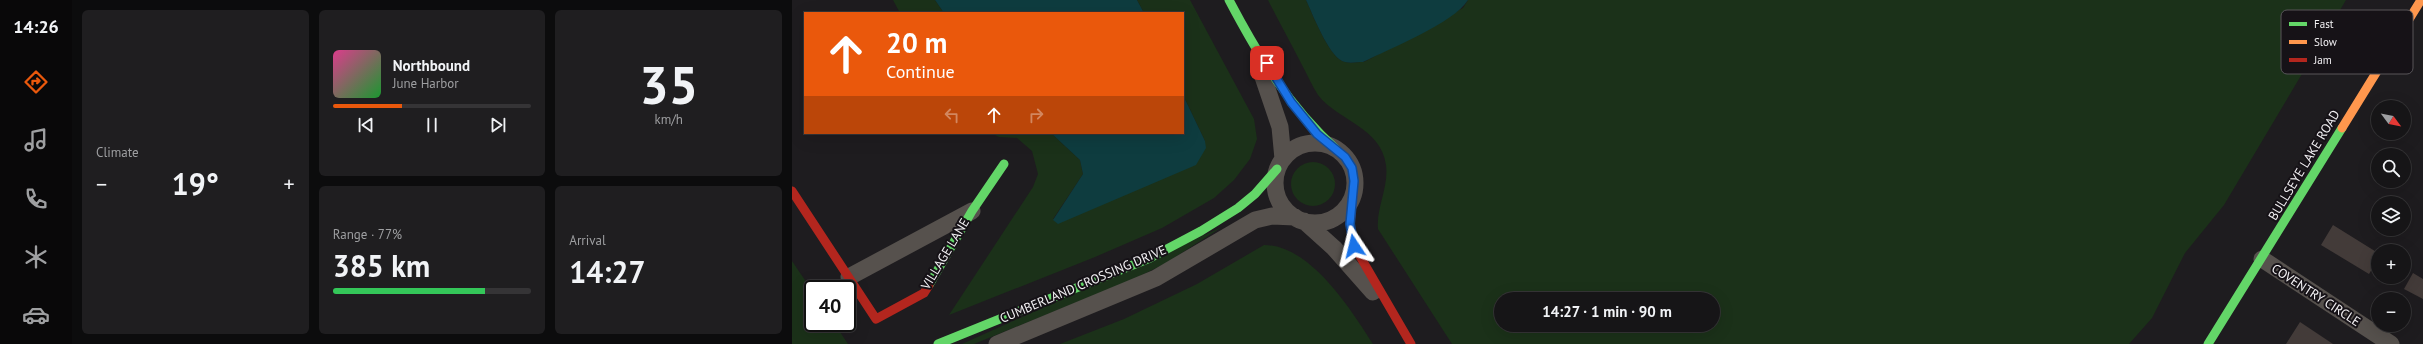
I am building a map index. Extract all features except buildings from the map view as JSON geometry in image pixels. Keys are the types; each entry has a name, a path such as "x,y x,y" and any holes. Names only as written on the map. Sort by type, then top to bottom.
{"street":[{"path":"1229,0 1242,25 1291,102 1317,134 1345,157 1352,168 1354,181 1350,224 1354,246 1390,311 1411,344"},
{"name":"BULLSEYE LAKE ROAD","path":"2413,13 2421,0"},
{"path":"1242,25 1267,86 1280,128 1280,164 1275,179 1279,200 1284,208 1300,219 1334,248 1390,311"},
{"name":"BULLSEYE LAKE ROAD","path":"2208,344 2376,74"},
{"path":"1280,164 1290,151 1311,143 1324,144 1336,149"},
{"name":"VILLAGE LANE","path":"792,191 876,319 924,293 972,211 1004,164"},
{"name":"CUMBERLAND CROSSING DRIVE","path":"938,344 1150,258 1201,231 1238,208 1255,194 1280,164"},
{"path":"1300,219 1316,222 1337,217 1353,194"},
{"name":"VILLAGE LANE","path":"849,277 972,211"},
{"name":"CUMBERLAND CROSSING DRIVE","path":"996,344 1156,278 1255,220 1272,216 1300,219"},
{"name":"COVENTRY CIRCLE","path":"2262,259 2391,344"}],"green space":[{"path":"893,0 935,0 943,12 899,12"},
{"path":"1137,0 1190,0 1254,119 1257,139 1250,159 1234,180 1214,198 1162,228 1095,257 949,315 1033,187 1038,174 1032,151 1017,138 999,137 993,134 1052,134 1080,160 1083,174 1053,219 1205,141 1184,97 1184,12 1143,12"},
{"path":"1268,0 1306,0 1321,34 1331,51 1342,61 1353,63 1364,62 1463,8 1468,0 2346,0 2340,10 2281,10 2281,74 2302,74 2224,205 2185,253 2152,318 2129,344 1452,344 1378,229 1379,213 1386,181 1386,165 1382,152 1368,133 1326,104 1318,95"},
{"path":"1313,162 1325,166 1331,172 1335,184 1331,196 1325,202 1313,206 1301,202 1295,196 1291,184 1295,172 1301,166"},
{"path":"1222,227 1166,263 1136,278 974,344 962,344"},
{"path":"1264,245 1281,248 1297,255 1313,267 1341,297 1373,344 1060,344 1124,319 1197,284"},
{"path":"792,261 805,280 804,332 840,332 848,344 792,344"}],"water":[{"path":"935,0 1137,0 1143,12 943,12"},
{"path":"1306,0 1468,0 1461,9 1449,18 1420,35 1363,62 1350,63 1342,61 1331,51 1321,34"},
{"path":"1184,97 1205,141 1206,148 1196,165 1058,224 1053,220 1083,174 1080,160 1052,134 1184,134"}],"traffic: fast":[{"path":"1229,0 1251,41 1289,98 1319,133 1336,149"},
{"path":"2208,344 2342,128"},
{"path":"929,285 972,211 1004,164"},
{"path":"938,344 1150,258 1201,231 1238,208 1255,194 1277,169"}],"traffic: slow":[{"path":"2413,13 2421,0"},
{"path":"2342,128 2375,74"}],"traffic: jam":[{"path":"792,191 876,319 924,293 929,285"},
{"path":"1353,194 1350,224 1354,246 1411,344"}],"route":[{"path":"1267,63 1291,102 1317,134 1345,157 1352,168 1354,181 1350,224 1354,246"}]}
